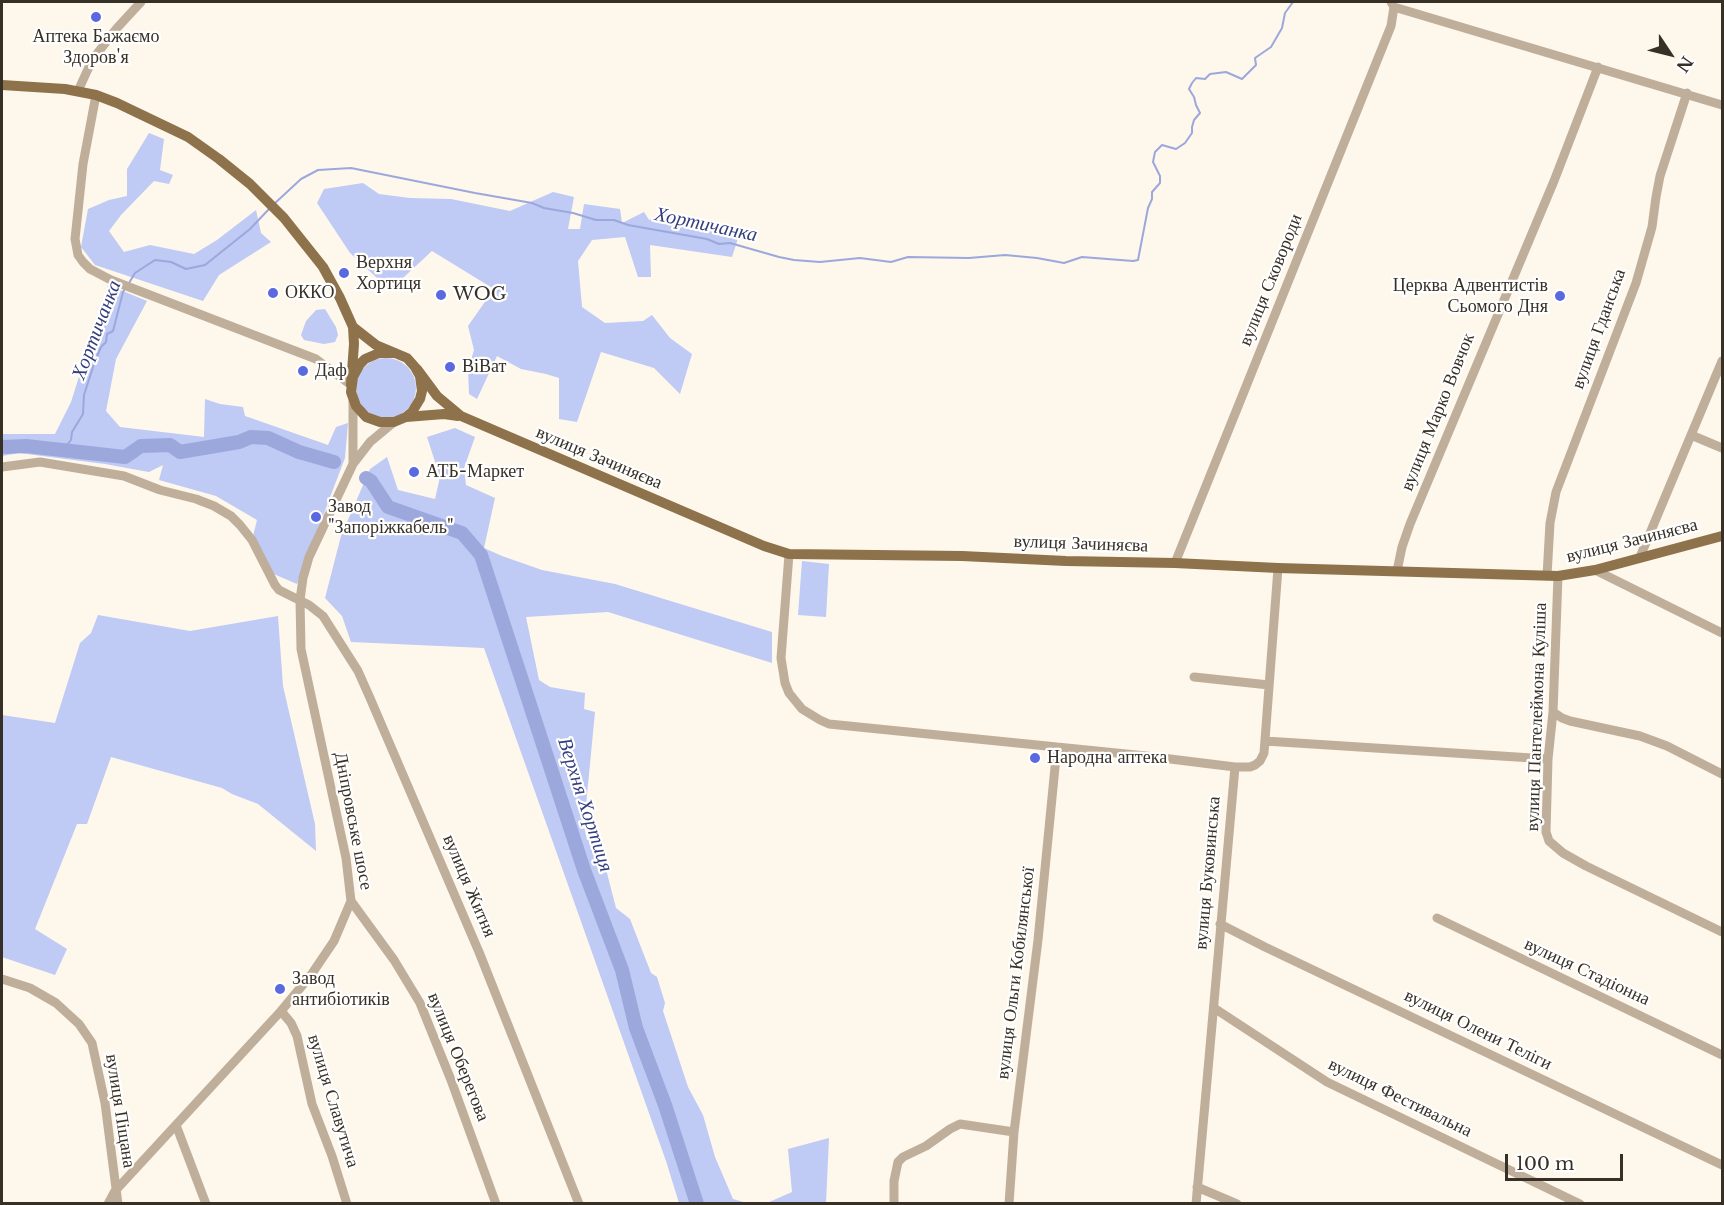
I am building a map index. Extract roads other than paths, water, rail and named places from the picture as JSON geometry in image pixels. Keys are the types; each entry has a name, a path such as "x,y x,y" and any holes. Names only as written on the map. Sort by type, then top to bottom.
{"main road":[{"path":"2,85 78,91 117,103 188,137 219,159 264,197 323,267 353,327 351,385 353,399 360,412 380,423 394,422 406,417 420,399 422,384 417,369"},
{"path":"353,327 376,345 407,358 437,396 462,416"},
{"path":"351,385 356,370 365,359 379,353 393,353"},
{"path":"406,417 444,414 462,416"},
{"name":"вулиця Зачиняєва","path":"462,416 764,546 789,554 962,556 1553,576 1595,570 1722,536"}],"street":[{"path":"78,91 96,55 141,2"},
{"path":"1392,4 1722,105"},
{"name":"вулиця Сковороди","path":"1175,563 1391,27 1392,4"},
{"name":"вулиця Марко Вовчок","path":"1397,571 1402,547 1418,503 1554,181 1598,67"},
{"name":"вулиця Гданська","path":"1553,576 1550,523 1556,492 1636,283 1652,227 1660,176 1687,93"},
{"path":"96,95 83,164 75,239 78,255 90,269 121,284 316,359 351,385"},
{"path":"1640,557 1722,361"},
{"path":"352,464 353,399"},
{"name":"Дніпровське шосе","path":"108,1203 115,1191 281,1011 323,960 351,901 346,858 301,649 300,600 309,557 352,464 370,442 394,422"},
{"path":"1691,435 1722,448"},
{"name":"вулиця Житня","path":"2,466 40,462 124,476 160,490 214,506 231,516 252,540 279,590 319,611 323,616 358,671 479,952 579,1203"},
{"path":"789,554 781,658 785,683 789,693 802,709 820,720 829,724 1235,767 1250,767 1260,761 1264,753 1278,568"},
{"path":"1595,570 1722,633"},
{"name":"вулиця Пантелеймона Куліша","path":"1553,576 1553,712 1548,759 1546,832 1549,841 1563,854 1722,932"},
{"path":"1194,677 1269,685"},
{"path":"1553,712 1570,721 1640,736 1667,746 1722,774"},
{"path":"1265,741 1548,759"},
{"name":"вулиця Ольги Кобилянської","path":"1009,1203 1014,1132 1038,940 1058,747"},
{"name":"вулиця Буковинська","path":"1196,1203 1235,767"},
{"name":"вулиця Оберегова","path":"351,901 394,960 420,1003 496,1203"},
{"name":"вулиця Стадіонна","path":"1437,918 1722,1055"},
{"name":"вулиця Олени Теліги","path":"1220,924 1722,1165"},
{"name":"вулиця Піщана","path":"2,980 30,988 56,1003 79,1024 92,1043 105,1103 118,1203"},
{"name":"вулиця Фестивальна","path":"1214,1008 1327,1082 1580,1203"},
{"name":"вулиця Славутича","path":"281,1011 291,1023 297,1036 312,1104 332,1156 346,1203"},
{"path":"894,1203 894,1181 898,1162 950,1129 960,1124 1014,1132"},
{"path":"176,1125 206,1203"},
{"path":"1197,1187 1236,1203"}],"waterway":[{"name":"Хортичанка","path":"274,204 301,179 318,170 351,168 532,203 596,220 614,220 628,225 707,239 719,244 730,243 794,260 820,262 860,258 891,262 908,257 969,258 1005,255 1064,263 1082,257 1133,261 1138,260 1152,192 1160,183 1160,176 1153,162 1155,152 1162,145 1176,149 1185,143 1192,133 1194,120 1200,113 1189,89 1192,83 1196,78 1205,79 1210,74 1226,72 1242,79 1256,65 1255,58 1271,47 1282,28 1285,13 1293,2"},
{"name":"Хортичанка","path":"129,283 135,273 155,260 171,262 186,269 205,265 250,229 270,208"},
{"name":"Хортичанка","path":"63,450 71,440 72,432 83,414 84,395 95,361 101,347 106,342 107,334 113,331 126,287"},
{"name":"Верхня Хортиця","path":"2,447 26,446 125,457 141,446 170,445 180,452 239,442 251,437 268,438 299,452 334,462 330,461"},
{"name":"Верхня Хортиця","path":"366,478 371,481 388,507 462,533 481,555 584,870 622,970 636,1028 665,1105 697,1204"}],"place":[{"name":"Аптека Бажаємо Здоров'я","path":"96,17"},
{"name":"Верхня Хортиця","path":"344,273"},
{"name":"ОККО","path":"273,293"},
{"name":"WOG","path":"441,295"},
{"name":"Церква Адвентистів Сьомого Дня","path":"1560,296"},
{"name":"ВіВат","path":"450,367"},
{"name":"Даф","path":"303,371"},
{"name":"АТБ-Маркет","path":"414,472"},
{"name":"Завод \"Запоріжкабель\"","path":"316,517"},
{"name":"Народна аптека","path":"1035,758"},
{"name":"Завод антибіотиків","path":"280,989"}]}
